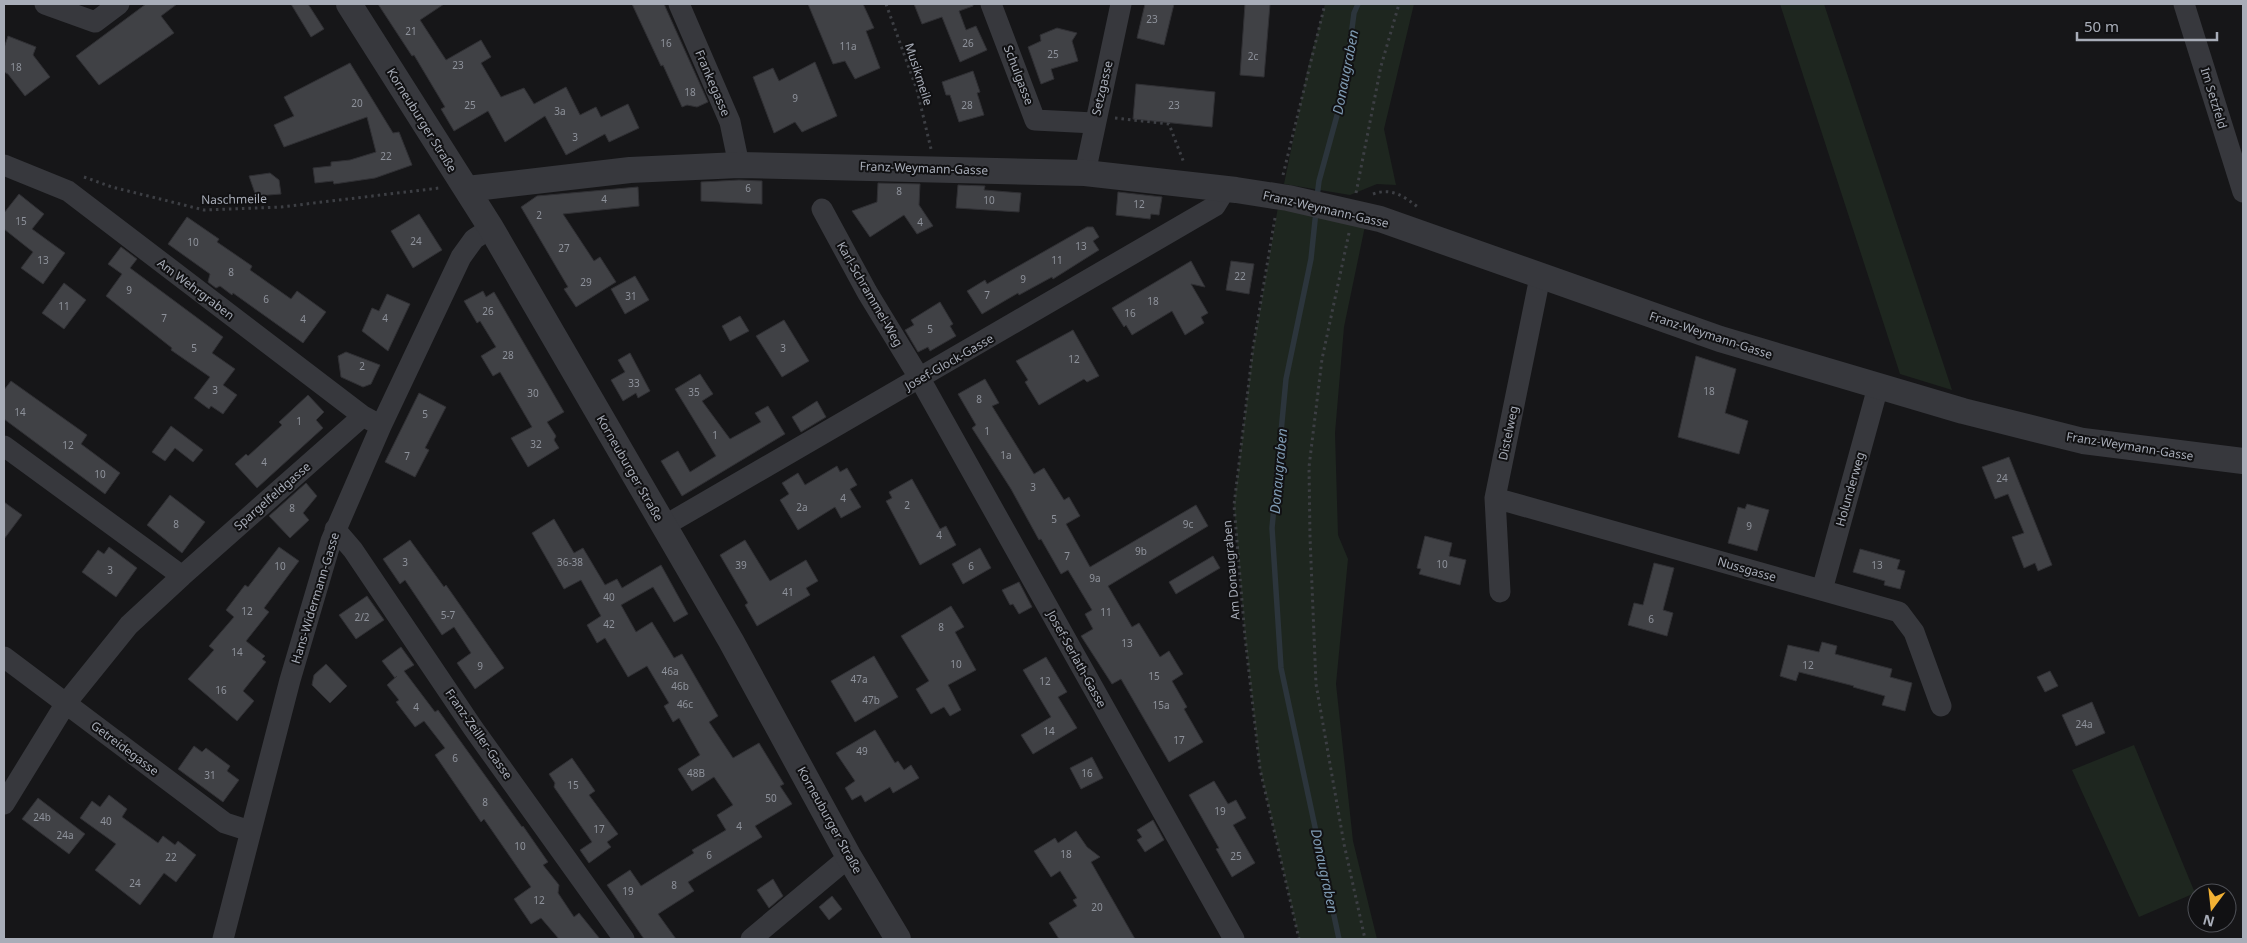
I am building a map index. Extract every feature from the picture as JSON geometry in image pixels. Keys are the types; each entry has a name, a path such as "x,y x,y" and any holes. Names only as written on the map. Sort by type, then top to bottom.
{"street":[{"path":"45,4 95,22 120,4"},
{"name":"Korneuburger Straße","path":"349,4 455,188 491,228 731,641 849,857 898,939"},
{"name":"Frankegasse","path":"679,4 730,122 739,165"},
{"name":"Schulgasse","path":"991,4 1036,120 1100,120"},
{"name":"Setzgasse","path":"1085,173 1100,120 1121,4"},
{"name":"Im Setzfeld","path":"2184,4 2243,192"},
{"name":"Am Wehrgraben","path":"4,165 68,191 372,421"},
{"name":"Franz-Weymann-Gasse","path":"455,188 630,170 739,165 1085,173 1226,188 1283,191 1352,208 1540,277 1720,339 1963,411 2083,441 2243,461"},
{"name":"Josef-Glock-Gasse","path":"664,526 1215,206 1226,188"},
{"name":"Karl-Schrammel-Weg","path":"822,209 867,292 920,379"},
{"name":"Hans-Widermann-Gasse","path":"222,939 317,584 372,421 466,248 491,228"},
{"name":"Distelweg","path":"1500,592 1495,498 1540,277"},
{"name":"Josef-Serlath-Gasse","path":"920,379 1234,939"},
{"name":"Holunderweg","path":"1822,590 1878,387"},
{"name":"Spargelfeldgasse","path":"4,804 66,703 117,638 182,576 372,421"},
{"path":"4,446 182,576"},
{"name":"Nussgasse","path":"1495,498 1898,612 1914,632 1941,706"},
{"name":"Franz-Zeiller-Gasse","path":"335,530 354,550 473,728 624,939"},
{"name":"Getreidegasse","path":"4,657 225,823 250,832"},
{"path":"751,939 849,857"}],"path":[{"name":"Musikmeile","path":"886,4 917,90 932,150"},
{"name":"Am Donaugraben","path":"1299,939 1260,769 1245,637 1234,505 1253,348 1283,191 1324,4"},
{"path":"1365,939 1344,844 1316,684 1309,467 1322,359 1381,66 1399,4"},
{"path":"1100,120 1169,124 1184,159 1185,171"},
{"name":"Naschmeile","path":"79,175 112,187 204,210 281,207 455,188"}],"shaded area":[{"path":"1325,4 1414,4 1384,129 1396,185 1377,184 1350,195 1284,184 1308,67"},
{"path":"1780,4 1824,4 1952,390 1900,374"},
{"path":"1278,207 1365,226 1344,327 1335,433 1338,535 1348,559 1336,684 1353,841 1377,939 1299,939 1260,769 1245,637 1234,505 1253,348"},
{"path":"2134,745 2191,883 2187,883 2187,896 2139,917 2072,770"}],"building":[{"path":"146,4 177,4 161,16 174,33 99,85 76,56"},
{"path":"291,4 308,4 324,29 311,37"},
{"path":"378,4 444,4 420,20 446,60 481,40 491,57 481,63 501,97 524,88 534,104 566,87 580,115 596,107 601,117 628,104 639,128 609,142 605,134 566,155 545,116 505,142 488,111 454,131 441,109 445,107 414,55 412,56"},
{"path":"632,4 664,4 708,102 697,107 687,105 682,107"},
{"path":"808,4 863,4 874,28 866,31 880,68 855,79 845,61 833,64"},
{"path":"914,4 973,4 973,6 959,11 966,30 976,26 987,50 960,62 942,17 922,24"},
{"path":"1145,4 1174,4 1164,45 1137,38"},
{"path":"1245,4 1270,4 1264,77 1240,75"},
{"path":"1057,28 1077,33 1072,41 1078,61 1051,69 1054,79 1041,84 1028,47 1041,41 1040,35"},
{"path":"8,36 36,47 33,55 50,77 25,96 8,74 4,72 4,48"},
{"path":"815,62 837,116 802,132 795,122 774,133 753,77 773,68 779,81"},
{"path":"350,63 393,133 399,132 412,165 375,178 334,184 333,181 315,183 313,168 331,166 331,162 350,160 376,152 367,117 284,147 274,125 294,116 284,97"},
{"path":"973,71 980,92 977,93 984,115 959,122 950,95 946,95 942,82"},
{"path":"1136,84 1215,92 1212,127 1133,119"},
{"path":"270,173 279,180 281,194 256,196 249,176"},
{"path":"762,181 762,204 701,201 701,182"},
{"path":"878,183 920,184 919,205 933,226 917,234 904,215 870,237 852,211 877,202"},
{"path":"958,185 985,186 984,190 1021,193 1019,212 956,208"},
{"path":"638,187 639,206 563,214 594,261 600,257 616,282 576,307 564,289 568,287 521,207 537,196"},
{"path":"1118,192 1162,197 1159,215 1151,214 1150,219 1116,215"},
{"path":"19,194 44,214 32,229 65,253 43,284 21,268 33,252 4,229 4,213"},
{"path":"419,214 442,250 413,268 391,231"},
{"path":"187,217 219,239 217,242 252,266 250,270 291,299 297,291 326,312 303,343 233,293 232,295 220,286 216,288 208,282 210,274 168,244"},
{"path":"1087,227 1093,227 1099,237 1093,241 1099,250 1053,279 1052,277 1019,295 1018,293 982,314 967,291 985,280 987,284"},
{"path":"121,247 137,259 130,268 223,337 212,353 235,369 223,385 237,395 223,414 211,406 209,409 194,398 210,377 171,350 172,348 106,296 122,274 108,264"},
{"path":"1191,261 1205,287 1191,284 1208,313 1201,317 1204,323 1185,335 1172,311 1132,335 1126,325 1124,327 1112,308"},
{"path":"1231,261 1254,264 1249,294 1226,290"},
{"path":"635,276 649,300 625,314 611,289"},
{"path":"64,283 86,300 64,329 42,313"},
{"path":"483,291 486,297 494,292 564,412 547,422 556,436 554,440 559,448 528,467 511,438 532,427 500,372 493,376 481,356 496,347 480,321 477,323 464,301"},
{"path":"387,294 410,304 388,351 362,331 372,308 379,311"},
{"path":"940,302 953,324 950,326 956,336 930,351 928,347 918,352 905,330 914,325 911,320"},
{"path":"740,316 749,331 730,341 722,326"},
{"path":"784,320 809,361 782,377 756,336"},
{"path":"1073,330 1099,376 1087,382 1084,379 1039,405 1025,382 1028,380 1016,361"},
{"path":"346,352 380,365 371,384 363,387 341,377 338,356"},
{"path":"630,353 650,391 638,398 636,393 623,401 611,380 625,372 618,360"},
{"path":"1696,356 1736,369 1725,413 1748,421 1739,454 1678,437"},
{"path":"700,374 713,394 702,401 730,439 761,422 755,413 768,406 785,434 682,496 661,461 678,451 690,472 716,456 675,389"},
{"path":"985,379 999,403 992,406 1034,474 1044,468 1064,500 1069,497 1080,516 1066,524 1090,567 1196,505 1208,526 1108,586 1132,627 1139,623 1160,657 1169,651 1183,674 1172,681 1187,707 1184,709 1203,742 1169,762 1121,679 1112,684 1081,636 1093,629 1085,614 1092,610 1068,570 1061,574 1041,539 1039,540 1011,489 972,428 976,425 958,394"},
{"path":"11,381 87,435 81,444 120,473 105,494 4,419 4,390"},
{"path":"419,393 446,407 425,448 429,450 415,477 385,462"},
{"path":"308,395 324,412 316,420 323,428 257,488 235,464 246,454 248,456 282,425 279,422"},
{"path":"817,401 826,417 801,432 792,417"},
{"path":"171,426 203,450 193,462 175,448 165,461 152,452"},
{"path":"2009,457 2052,565 2038,571 2035,563 2024,568 2012,537 2024,533 2008,494 1995,499 1982,467"},
{"path":"837,466 840,472 847,468 857,485 850,489 861,507 841,518 835,507 798,530 780,500 789,494 782,483 798,473 805,485"},
{"path":"912,479 940,529 946,526 956,545 920,565 886,501 892,498 889,492"},
{"path":"306,483 317,496 303,513 309,520 290,538 269,516"},
{"path":"170,495 205,522 182,553 147,525"},
{"path":"4,502 22,515 4,539"},
{"path":"1747,504 1769,510 1757,551 1728,543 1738,507 1745,509"},
{"path":"554,519 574,553 583,548 605,585 617,579 622,588 661,565 688,614 674,622 653,587 621,605 636,632 652,622 674,658 682,654 718,716 709,722 733,758 759,743 784,784 780,786 792,804 755,826 762,837 688,882 694,891 658,914 676,939 644,939 607,885 630,870 641,886 694,853 692,850 726,830 717,815 733,805 714,777 692,791 678,769 700,755 679,718 673,722 664,706 669,703 647,666 628,677 605,638 597,643 587,625 601,616 581,580 564,589 532,533"},
{"path":"1425,536 1452,543 1449,556 1466,560 1460,585 1419,574 1421,569 1417,568"},
{"path":"410,540 444,587 446,585 504,668 475,689 457,663 471,653 454,627 442,635 405,580 400,584 383,559"},
{"path":"745,540 770,581 806,560 818,581 806,588 810,595 757,626 745,605 748,603 720,555"},
{"path":"109,547 137,568 116,597 82,572 98,550 104,554"},
{"path":"279,547 299,561 264,608 269,612 246,641 265,656 262,659 266,662 243,691 254,701 237,721 188,679 214,650 209,646 234,617 226,610 245,585 248,587"},
{"path":"980,548 991,568 963,584 952,564"},
{"path":"1860,549 1900,560 1897,569 1905,571 1900,589 1884,585 1885,581 1853,572"},
{"path":"1213,556 1220,568 1176,594 1169,582"},
{"path":"1654,563 1674,568 1663,610 1673,613 1667,636 1628,625 1634,603 1643,605"},
{"path":"1019,582 1032,607 1019,614 1013,604 1010,605 1002,590"},
{"path":"367,596 384,620 356,639 339,615"},
{"path":"951,606 964,627 955,632 976,670 948,685 961,710 950,716 944,707 931,714 916,689 929,681 901,636"},
{"path":"1822,642 1837,646 1835,654 1892,669 1890,677 1912,683 1905,711 1882,705 1885,696 1854,686 1799,672 1796,681 1780,676 1788,645 1819,652"},
{"path":"401,647 414,665 404,671 435,712 438,710 548,862 543,865 559,885 558,893 574,917 579,913 600,939 559,939 541,918 531,924 514,899 531,887 484,819 481,822 435,755 445,748 424,721 415,727 396,702 399,700 387,685 395,678 382,661"},
{"path":"874,656 898,697 855,722 831,681"},
{"path":"1046,657 1067,692 1058,697 1077,728 1033,754 1021,735 1051,717 1023,670"},
{"path":"326,664 347,686 330,703 312,685 314,675"},
{"path":"2050,671 2058,686 2045,692 2037,677"},
{"path":"2092,702 2105,733 2076,746 2062,715"},
{"path":"875,730 895,763 898,761 904,770 911,765 919,778 893,793 890,787 865,802 861,795 852,800 845,788 855,781 836,753"},
{"path":"194,746 202,752 206,748 230,766 227,771 239,780 223,802 178,769"},
{"path":"1092,757 1103,778 1081,789 1070,768"},
{"path":"572,758 595,791 589,795 618,834 607,842 611,847 589,863 580,850 592,842 554,787 555,783 549,774"},
{"path":"1214,781 1228,804 1236,800 1246,818 1233,825 1255,863 1232,877 1216,849 1219,848 1189,795"},
{"path":"109,795 127,809 122,817 158,843 163,836 175,845 178,841 196,855 176,882 164,873 140,905 95,870 116,844 80,818 92,801 100,807"},
{"path":"38,798 85,834 69,854 22,819"},
{"path":"1153,820 1164,840 1145,852 1137,840 1142,837 1137,830"},
{"path":"1076,831 1087,847 1100,857 1091,862 1135,939 1059,939 1049,923 1077,906 1073,900 1077,898 1060,871 1051,877 1034,851 1055,838 1058,843"},
{"path":"773,879 783,896 769,908 757,890"},
{"path":"832,896 842,909 829,920 819,907"}],"waterway":[{"name":"Donaugraben","path":"1317,197 1319,181 1344,90 1354,13 1358,4"},
{"name":"Donaugraben","path":"1316,211 1311,259 1286,379 1272,528 1281,668 1339,939"}]}
